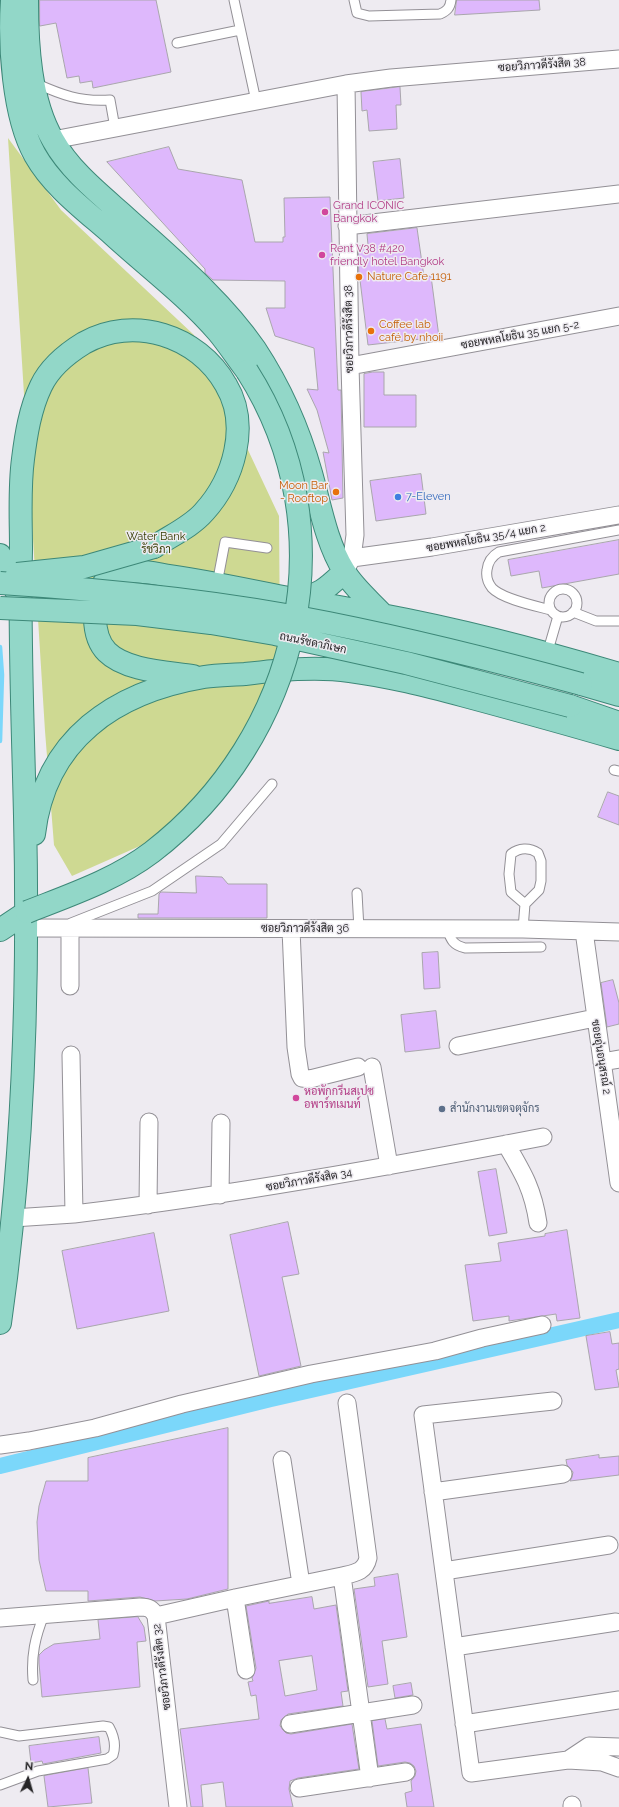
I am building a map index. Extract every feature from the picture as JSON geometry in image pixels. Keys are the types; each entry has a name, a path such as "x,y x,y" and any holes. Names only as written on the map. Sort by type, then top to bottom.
{"main road":[{"path":"0,930 27,914 97,884 123,871 151,853 184,826 206,803 230,773 250,743 279,682 289,649 296,613 301,564 298,507 291,470 280,435 262,395 247,371 218,332 188,302 61,189 35,155 25,134 16,94 12,55 12,0"},
{"path":"27,0 30,62 43,120 52,140 63,155 92,187 184,270 232,320 254,348 274,379 292,420 310,470 332,547 348,565 383,615"},
{"path":"0,576 84,567 154,547 202,515 218,496 228,477 233,463 237,427 233,402 227,386 207,361 192,348 173,338 154,331 132,330 108,332 76,348 60,360 48,374 41,386 27,431 22,468 10,605 27,914 24,1070 13,1218 0,1323"},
{"path":"0,556 15,585 10,605"},
{"path":"290,598 315,595 325,590 348,565"},
{"path":"204,677 137,667 118,660 107,652 99,639 95,625 97,601 104,582 118,573 130,571 217,584 383,615 482,637 619,674"},
{"name":"ถนนรัชดาภิเษก","path":"0,583 141,595 285,615 462,652 619,695"},
{"name":"ถนนรัชดาภิเษก","path":"10,605 137,614 261,632 406,663 570,706 619,722"},
{"path":"27,914 36,818 48,781 58,762 74,740 116,705 152,690 204,677 283,669 348,670 439,689 619,738"},
{"path":"0,918 27,914"}],"street":[{"name":"ซอยวิภาวดีรังสิต 38","path":"52,140 346,84 391,78 619,59"},
{"name":"ซอยวิภาวดีรังสิต 38","path":"346,84 347,226 355,535 348,565"},
{"path":"347,226 619,194"},
{"name":"ซอยพหลโยธิน 35 แยก 5-2","path":"350,366 619,316"},
{"name":"ซอยพหลโยธิน 35/4 แยก 2","path":"348,565 432,547 619,514"},
{"name":"ซอยวิภาวดีรังสิต 36","path":"27,914 62,929 447,928 619,932"},
{"path":"62,929 70,986"},
{"path":"291,929 296,1047 300,1074 302,1078 310,1078 365,1067 389,1166"},
{"name":"ซอยอุ่นอนุสรณ์ 2","path":"584,931 602,1062 615,1117 619,1183"},
{"path":"458,1046 595,1018"},
{"path":"71,1055 74,1214"},
{"path":"602,1062 619,1059"},
{"path":"148,1122 148,1206"},
{"path":"220,1195 221,1123"},
{"name":"ซอยวิภาวดีรังสิต 34","path":"13,1218 74,1214 148,1206 220,1195 389,1166 543,1137"},
{"path":"506,1144 531,1190 535,1203 538,1223"},
{"path":"0,1445 28,1442 95,1428 182,1404 251,1388 346,1367 435,1351 482,1338 542,1325"},
{"path":"553,1401 423,1416 471,1773 568,1760 602,1762 619,1768"},
{"path":"156,1616 362,1571 368,1558 347,1403"},
{"path":"282,1460 301,1584"},
{"path":"433,1492 563,1474"},
{"path":"444,1571 609,1545"},
{"path":"342,1576 370,1778"},
{"path":"236,1598 246,1670"},
{"name":"ซอยวิภาวดีรังสิต 32","path":"0,1618 140,1607 148,1607 152,1610 156,1616 178,1807"},
{"path":"454,1647 616,1622"},
{"path":"464,1724 619,1700"},
{"path":"290,1724 413,1706"},
{"path":"568,1760 589,1746 619,1747"},
{"path":"299,1788 406,1772"}],"lane":[{"path":"234,0 256,101"},
{"path":"354,0 357,13 369,16 440,14 450,7 451,0"},
{"path":"177,43 240,30"},
{"path":"35,83 62,94 90,102 110,100 115,128"},
{"path":"547,654 554,613 549,602 552,594 556,591 564,589 571,592 576,599 576,607 573,612 566,616 554,613 512,599 491,587 487,577 488,565 491,558 499,552 619,530"},
{"path":"217,584 225,542 267,548"},
{"path":"573,612 596,622 619,621"},
{"path":"62,929 152,891 221,844 272,784"},
{"path":"522,929 525,904 539,890 541,881 541,861 538,852 525,849 515,851 511,854 509,874 511,892 525,904"},
{"path":"357,893 359,929"},
{"path":"447,928 453,943 457,946 465,948 541,947"},
{"path":"33,1680 33,1650 37,1632 44,1615"},
{"path":"0,1732 19,1736 103,1726 109,1727 113,1735 115,1750 113,1755 107,1759 38,1771 0,1785"}],"green space":[{"name":"Water Bank รัชวิภา","path":"8,138 61,210 194,335 279,516 280,651 265,696 215,786 167,834 72,876 54,845 45,731"}],"building":[{"path":"40,0 156,0 171,72 93,88 92,81 80,83 79,76 67,78 56,23 40,26"},
{"path":"457,0 539,0 540,10 455,15"},
{"path":"400,87 401,105 396,105 397,129 369,131 367,110 362,111 361,92"},
{"path":"169,147 178,169 242,180 255,242 283,242 283,237 285,237 284,198 330,197 338,390 341,390 343,498 332,500 323,452 329,453 317,410 307,389 318,390 314,348 275,336 266,308 285,308 285,281 213,280 205,273 205,269 107,162"},
{"path":"400,159 404,198 378,201 373,162"},
{"path":"417,228 424,277 431,276 439,337 368,345 359,280 358,246 368,245 367,234"},
{"path":"384,372 384,395 416,395 416,427 364,427 364,374"},
{"name":"7-Eleven","path":"421,474 426,514 376,521 370,481"},
{"path":"619,540 619,574 542,588 539,571 511,576 508,560"},
{"path":"608,792 619,796 619,825 598,817"},
{"path":"196,876 222,877 228,884 267,884 267,918 138,918 138,914 158,914 159,894 161,892 196,893"},
{"path":"438,952 440,988 424,989 422,953"},
{"path":"613,980 619,1003 619,1024 607,1027 601,983"},
{"path":"436,1011 440,1048 405,1052 401,1015"},
{"path":"496,1169 507,1233 489,1236 478,1172"},
{"path":"288,1222 299,1274 282,1277 301,1366 259,1376 230,1235"},
{"path":"567,1230 580,1318 557,1321 556,1314 509,1321 509,1316 473,1321 465,1265 501,1261 498,1243 545,1236 545,1234"},
{"path":"154,1233 169,1311 77,1329 62,1251"},
{"path":"610,1332 612,1344 619,1343 619,1369 616,1370 619,1387 595,1390 586,1336"},
{"path":"228,1428 228,1589 187,1599 155,1601 140,1597 88,1601 88,1591 46,1591 39,1560 37,1522 39,1506 46,1481 88,1481 88,1458"},
{"path":"599,1455 599,1458 619,1456 619,1475 570,1481 573,1472 567,1465 566,1460"},
{"path":"398,1574 407,1637 382,1641 388,1684 368,1687 354,1589 375,1586 374,1578"},
{"path":"312,1597 314,1609 336,1605 348,1691 341,1692 343,1706 288,1714 281,1720 280,1726 286,1733 291,1734 352,1724 359,1769 298,1778 290,1781 289,1789 293,1807 226,1807 223,1782 201,1785 203,1807 191,1807 180,1729 259,1719 256,1695 251,1696 248,1682 253,1681 252,1678 256,1668 246,1606 269,1601 269,1603","holes":["312,1656 317,1690 285,1696 279,1661"]},
{"path":"138,1617 144,1627 146,1641 137,1642 140,1687 42,1697 39,1655 44,1650 54,1644 100,1639 98,1620"},
{"path":"411,1683 413,1695 395,1698 393,1686"},
{"path":"385,1719 387,1729 421,1724 434,1807 407,1807 405,1793 412,1791 411,1781 415,1776 416,1771 414,1766 410,1763 405,1762 378,1766 372,1721"},
{"path":"99,1737 101,1753 43,1764 42,1761 31,1763 29,1746"},
{"path":"88,1768 92,1803 48,1807 44,1776"}],"waterway":[{"path":"0,647 2,675 0,741"},
{"path":"0,1466 271,1399 619,1320"}],"place":[{"name":"Grand ICONIC Bangkok","path":"325,212"},
{"name":"Rent V38 #420 friendly hotel Bangkok","path":"322,255"},
{"name":"Nature Cafe 1191","path":"359,277"},
{"name":"Coffee lab café by nhoii","path":"371,331"},
{"name":"Moon Bar - Rooftop","path":"336,492"},
{"name":"7-Eleven","path":"398,497"},
{"name":"หอพักกรีนสเปซ อพาร์ทเมนท์","path":"296,1098"},
{"name":"สำนักงานเขตจตุจักร","path":"442,1109"}]}
